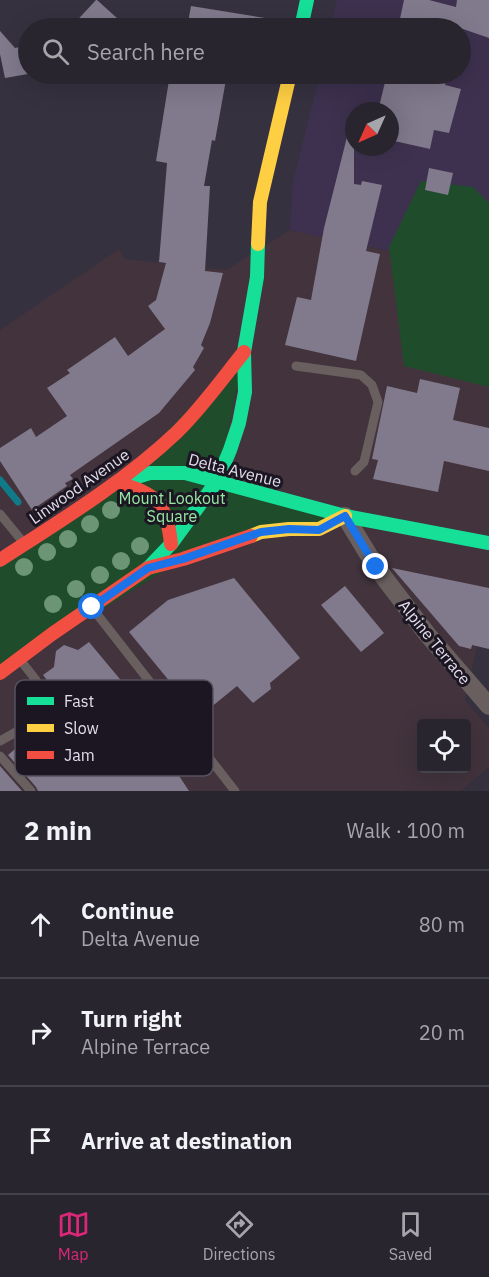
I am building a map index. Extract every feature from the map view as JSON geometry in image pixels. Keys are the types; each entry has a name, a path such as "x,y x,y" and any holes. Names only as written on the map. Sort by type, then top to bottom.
{"main road":[{"path":"303,18 307,0"},
{"path":"0,674 148,568 171,544 217,480 230,450 245,392 244,352 256,277 260,202 288,84"},
{"name":"Linwood Avenue","path":"0,560 117,483 177,432 244,352"},
{"name":"Delta Avenue","path":"117,483 139,475 161,471 186,473 345,516 489,543"},
{"path":"117,483 140,488 153,496 161,506 170,526 171,544"},
{"path":"148,568 183,559 261,532 289,529 319,530 345,516"}],"street":[{"name":"Alpine Terrace","path":"345,516 388,584 427,634 489,706"}],"lane":[{"path":"296,366 361,375 372,385 378,402 364,462 356,471"},
{"path":"0,514 24,544"},
{"path":"92,607 148,680"},
{"path":"19,659 36,680"},
{"path":"0,741 15,733"},
{"path":"0,756 15,773"},
{"path":"213,764 234,791"},
{"path":"18,776 31,791"}],"shaded area":[{"path":"337,0 489,0 489,244 483,271 290,230 293,182 318,84 471,84 471,18 332,18"},
{"path":"290,230 483,271 489,244 489,594 465,700 489,728 489,767 460,791 0,791 0,330 119,249 125,259 226,270"}],"green space":[{"path":"421,181 473,187 489,203 489,387 404,366 389,247"},
{"name":"Mount Lookout Square","path":"244,352 218,480 345,516 183,559 0,673 0,560 117,483"}],"building":[{"path":"97,0 117,18 79,18"},
{"path":"404,0 429,0 456,7 457,0 489,0 489,38 471,32 471,18 400,18"},
{"path":"191,6 265,18 189,18"},
{"path":"0,31 15,48 18,47 18,76 5,78 0,54"},
{"path":"168,84 225,84 204,186 210,186 205,271 223,273 210,323 201,345 204,348 193,367 195,370 159,413 70,475 73,479 65,483 67,486 32,510 0,461 0,448 31,428 36,437 67,416 47,388 70,373 67,370 115,337 128,356 165,329 148,306 156,300 166,263 159,262 167,163 156,161"},
{"path":"385,84 445,84 461,89 449,133 434,130 430,149 399,142 399,102 380,102"},
{"path":"345,145 345,156 354,156 354,184 361,185 362,181 382,185 366,251 380,254 356,361 285,345 297,297 311,300 324,228"},
{"path":"429,168 453,173 448,195 425,190"},
{"path":"420,379 460,388 453,420 489,428 489,471 444,461 438,492 373,479 378,460 372,459 387,386 417,393"},
{"path":"392,568 489,588 489,649 472,645 471,649 459,646"},
{"path":"234,578 300,658 270,683 271,689 253,703 237,686 213,706 213,680 169,680 129,632 168,600"},
{"path":"345,586 384,633 361,652 321,605"},
{"path":"89,642 121,680 47,680 43,675 54,667 56,651 64,645 78,650"},
{"path":"15,749 15,763 8,755"},
{"path":"0,766 22,791 0,791"},
{"path":"26,776 179,776 189,791 38,791"}],"waterway":[{"path":"0,480 18,502"}],"traffic: fast":[{"path":"303,18 307,0"},
{"path":"148,568 171,544 217,481 230,450 239,423 245,392 244,352 257,277 258,244"},
{"path":"117,483 150,473 185,473 345,516 489,543"}],"traffic: slow":[{"path":"258,244 260,202 288,84"},
{"path":"251,536 261,532 289,529 319,529 345,516"}],"traffic: jam":[{"path":"0,560 91,501 156,451 194,414 244,352"},
{"path":"117,483 141,491 157,502 166,519 171,544"},
{"path":"0,673 148,568 251,536"}],"route":[{"path":"92,607 148,568 183,559 261,532 289,529 319,530 345,516 376,567"}]}
